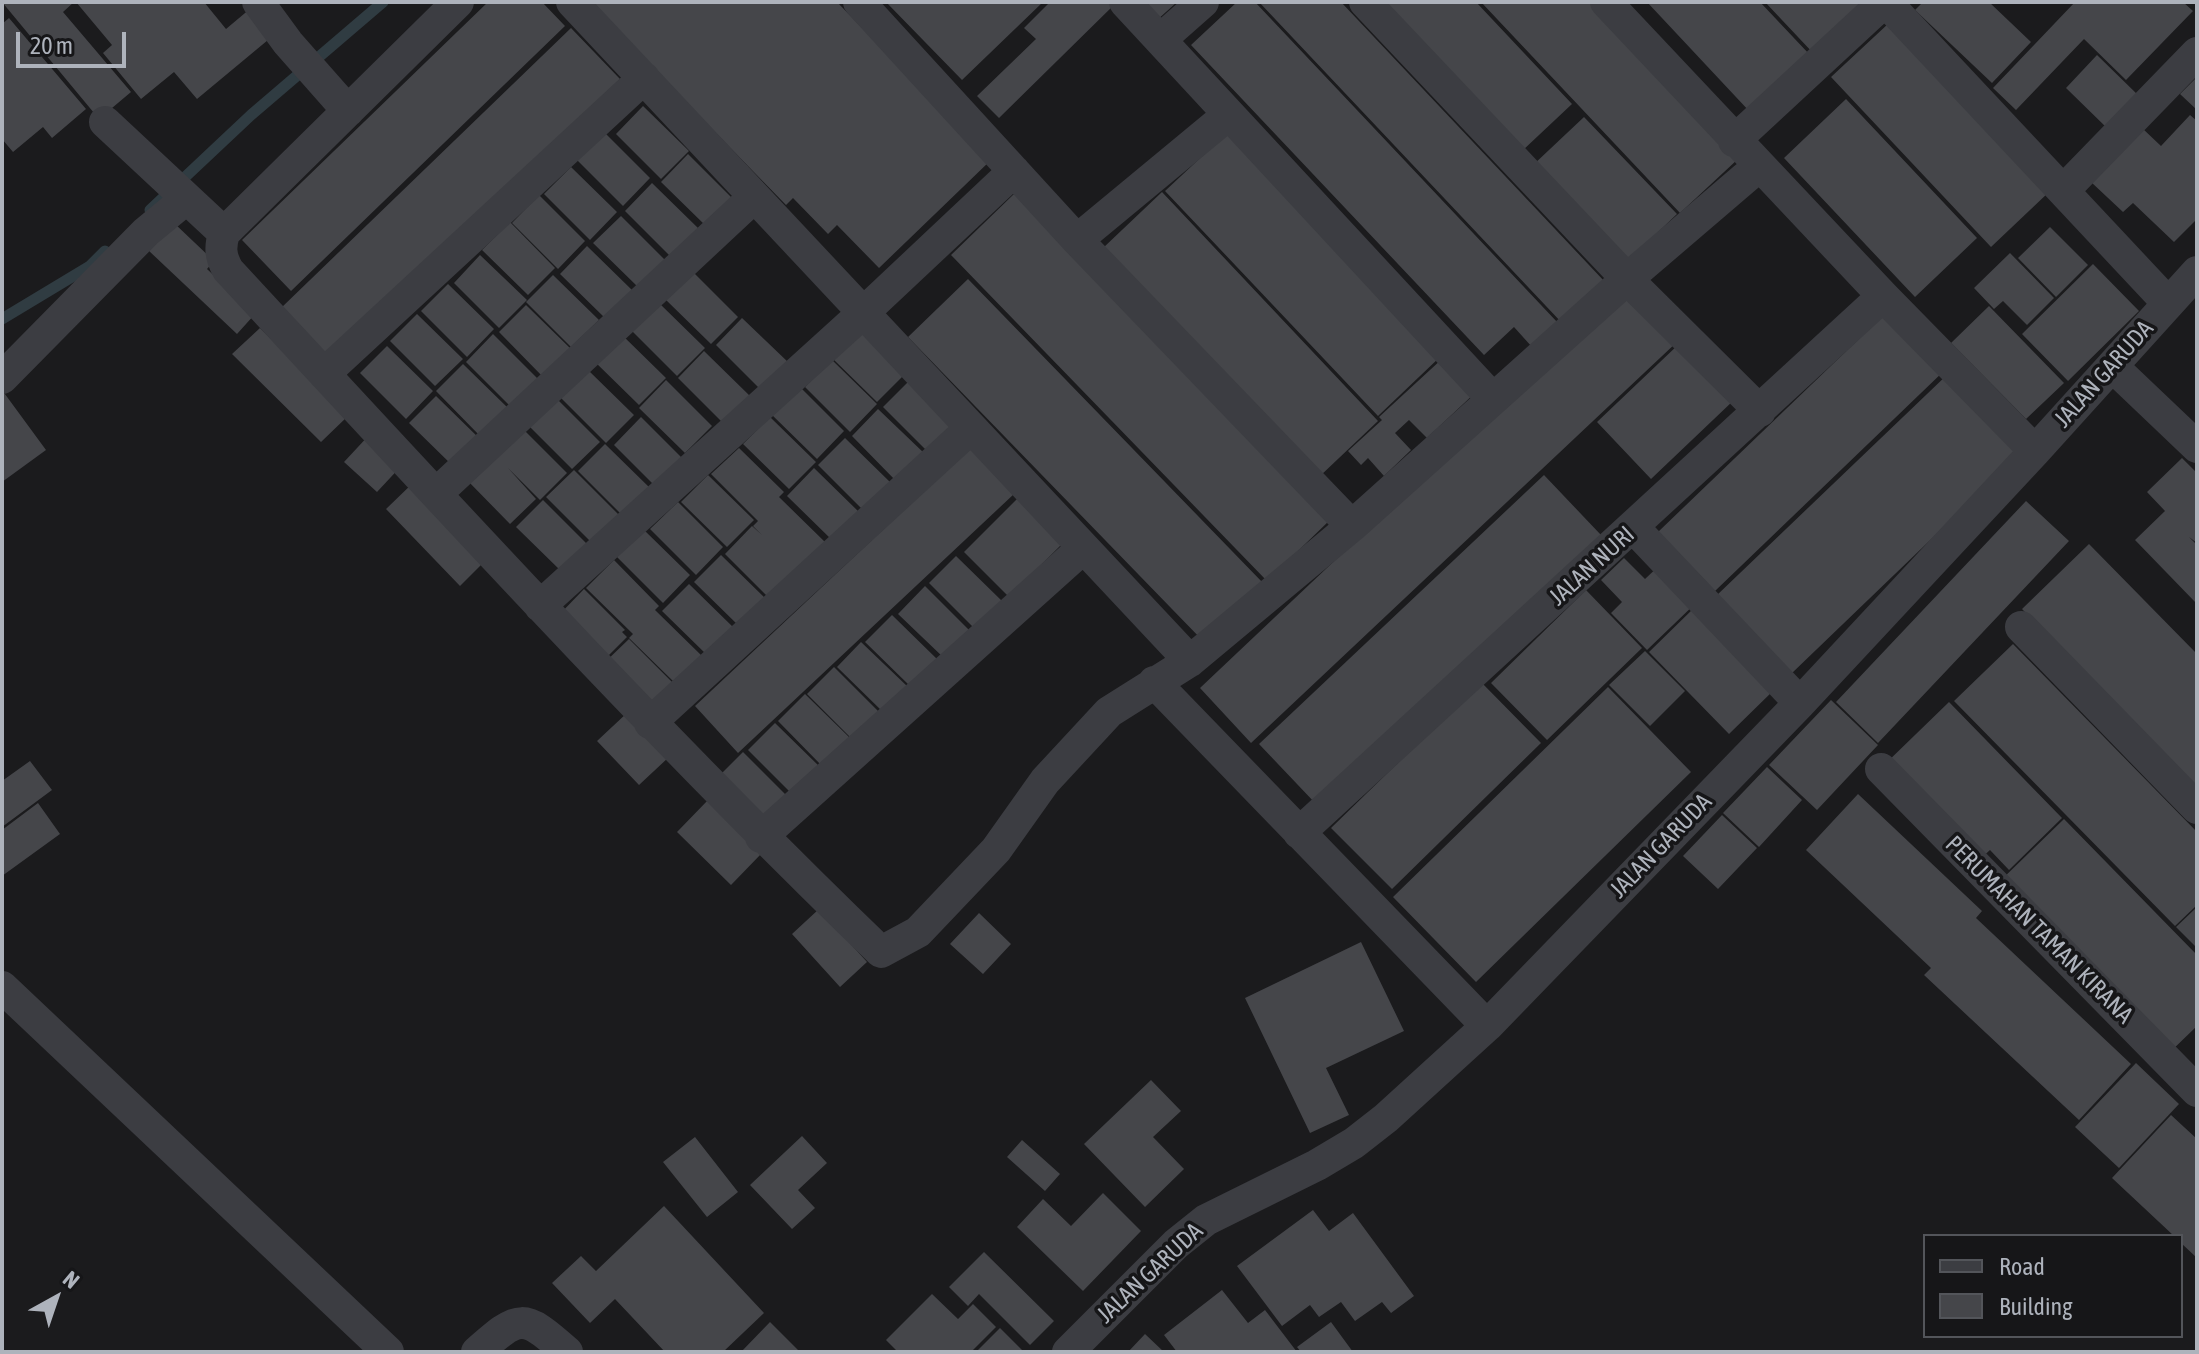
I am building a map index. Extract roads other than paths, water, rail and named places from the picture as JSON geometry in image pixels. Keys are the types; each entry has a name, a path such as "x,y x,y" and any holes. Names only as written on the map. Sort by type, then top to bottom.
{"street":[{"path":"258,2 288,43 348,111"},
{"path":"458,2 224,233 220,245 222,259 228,270 650,723 761,837 881,952 918,932 996,850 1045,781 1109,712 1190,661 1352,526 1627,279 1759,166"},
{"path":"572,2 1190,661"},
{"path":"859,2 1077,240 1352,526"},
{"path":"1125,2 1493,399"},
{"path":"1160,40 1203,2"},
{"path":"1365,2 1627,279 1760,411"},
{"path":"1606,2 1734,141 2035,451"},
{"path":"1734,141 1885,2 2168,303"},
{"path":"2063,191 2197,53"},
{"path":"324,374 644,78"},
{"path":"1077,240 1228,115"},
{"path":"105,122 224,233"},
{"path":"540,606 863,313 1014,171"},
{"path":"2,378 146,232 176,189"},
{"path":"436,494 754,197"},
{"name":"JALAN GARUDA","path":"1068,1352 1176,1244 1206,1220 1317,1165 1354,1143 1487,1026 1800,703 2197,272"},
{"name":"JALAN NURI","path":"1299,833 1883,296"},
{"path":"2112,366 2197,447"},
{"path":"650,723 971,428"},
{"path":"1634,528 1800,703"},
{"path":"761,837 1083,548"},
{"path":"2021,627 2197,808"},
{"path":"1154,682 1487,1026"},
{"name":"PERUMAHAN TAMAN KIRANA","path":"1881,769 2192,1075"},
{"path":"2,987 388,1352"},
{"path":"477,1352 507,1326 522,1322 537,1326 567,1352"}],"waterway":[{"path":"150,210 251,115 383,2"},
{"path":"2,319 90,266 105,251"}]}
